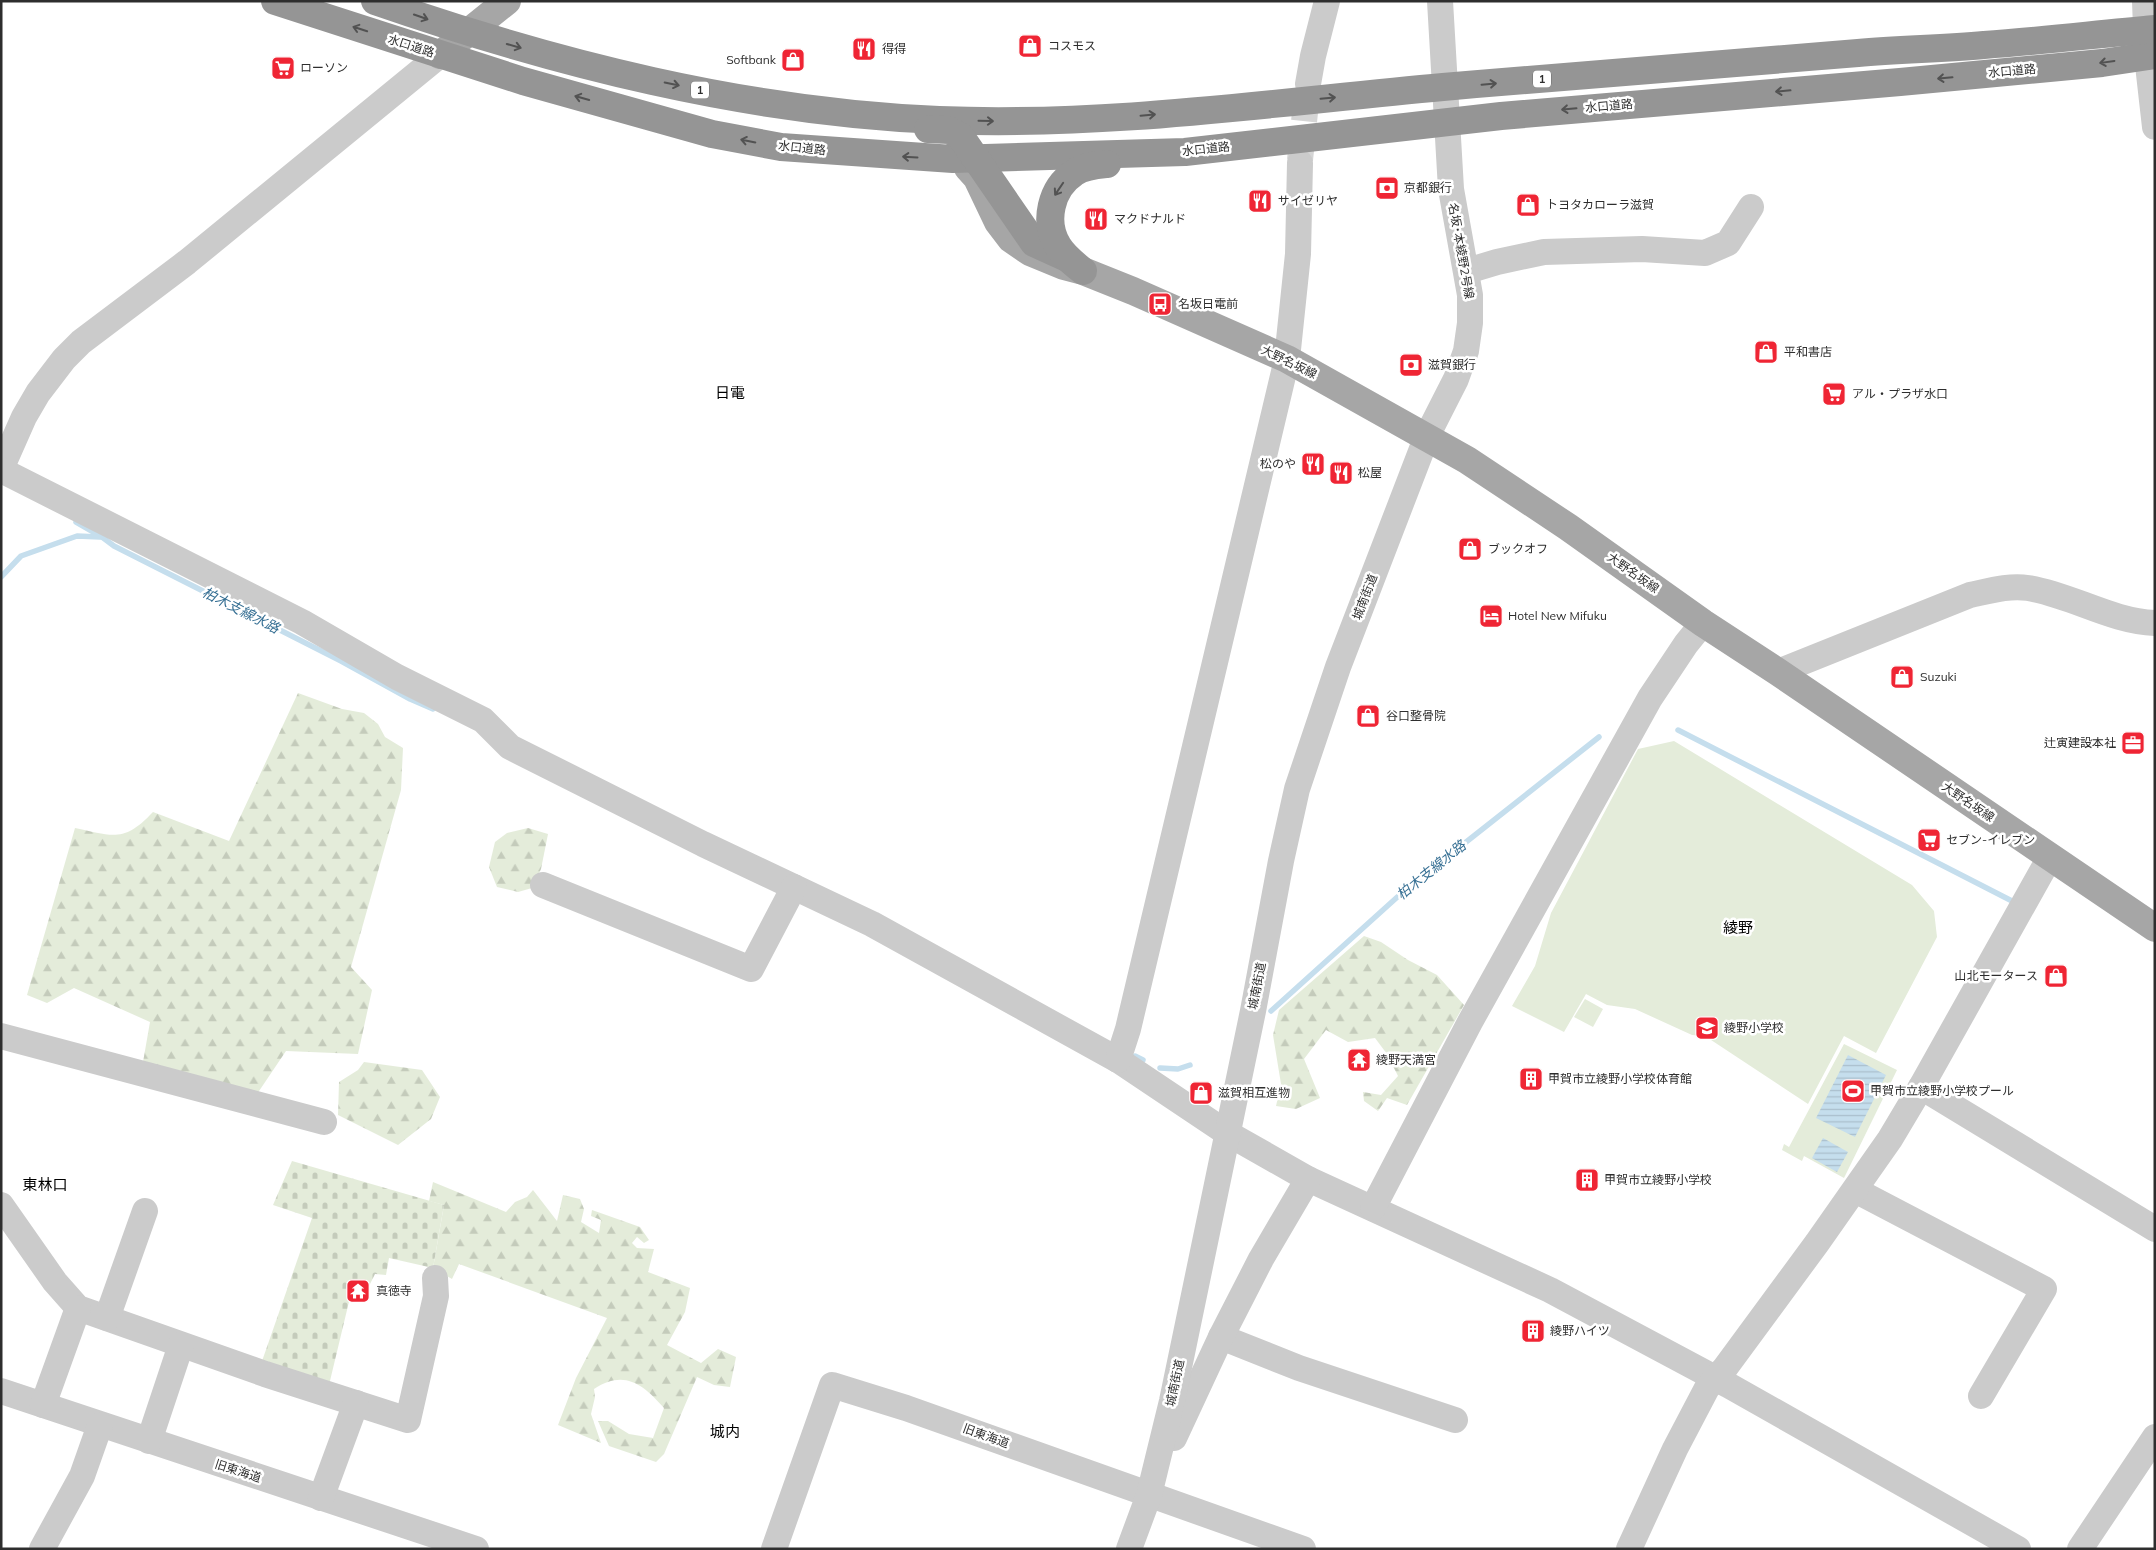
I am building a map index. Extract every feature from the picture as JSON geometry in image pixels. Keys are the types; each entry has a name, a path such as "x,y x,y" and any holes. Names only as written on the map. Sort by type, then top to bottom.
{"highway":[{"name":"水口道路","path":"275,1 440,55 712,134 781,147 964,159 1185,152 1446,122 1669,100 1900,82 2102,63 2151,42"},
{"name":"1","path":"375,1 467,33 628,75 739,99 811,109 937,120 1019,121 1133,117 1445,87 1862,52 1983,45 2151,42"},
{"path":"739,99 748,107 792,117 868,126 949,130 961,137 964,159 1034,244 1075,264"},
{"path":"1075,264 1057,245 1051,229 1053,198 1062,183 1074,172 1090,166 1131,162 1185,152"}],"main road":[{"path":"440,55 507,1"},
{"name":"大野名坂線","path":"1075,264 1287,359 1467,460 2155,928"}],"street":[{"path":"1308,84 1313,56 1328,1"},
{"name":"名坂･本綾野2号線","path":"1427,436 1456,380 1466,352 1470,322 1470,295 1467,272 1460,246 1451,189 1440,1"},
{"path":"2144,1 2151,42 2155,127"},
{"path":"440,55 187,262 75,348 38,393 24,417 1,470 302,622 397,677 483,720 510,747 590,786 637,812 872,924 1118,1060 1227,1133 1308,1179 1531,1280 1715,1378 2018,1549"},
{"path":"1118,1060 1128,1029 1287,359 1298,254 1300,162"},
{"path":"1467,272 1497,262 1544,252 1642,248 1705,253 1728,243 1751,207"},
{"name":"城南街道","path":"1129,1549 1158,1464 1297,790 1338,667 1427,436"},
{"path":"1778,672 1970,596 1996,589 2027,588 2067,599 2128,620 2155,622"},
{"path":"1373,1208 1470,1022 1650,698 1686,644 1704,623"},
{"path":"1629,1549 1675,1449 1707,1388 1855,1190 1890,1139 1922,1087 2050,857"},
{"path":"543,884 750,969 794,887"},
{"path":"1,1036 324,1122"},
{"path":"1922,1087 2155,1229"},
{"path":"1158,1464 1174,1440 1221,1337 1261,1259 1308,1179"},
{"path":"1855,1190 2044,1289 1982,1380"},
{"path":"1,1205 55,1282 78,1308 265,1374 408,1420 436,1296 435,1278"},
{"path":"107,1318 145,1211"},
{"path":"43,1405 78,1308"},
{"path":"1221,1337 1300,1368 1455,1420"},
{"path":"149,1441 181,1345"},
{"name":"旧東海道","path":"774,1549 832,1384 906,1408 1303,1549"},
{"name":"旧東海道","path":"1,1391 476,1549"},
{"path":"321,1498 356,1402"},
{"path":"42,1549 82,1476 100,1424"},
{"path":"2080,1549 2155,1437"}],"green space":[{"path":"298,693 342,709 364,713 378,724 385,737 403,748 401,790 351,967 372,990 358,1054 286,1051 253,1100 143,1062 150,1022 74,988 47,1003 27,995 75,828 117,835 134,829 153,812 229,841"},
{"path":"1674,741 1912,885 1934,911 1937,937 1876,1053 1844,1036 1808,1104 1705,1036 1692,1035 1635,1009 1607,1005 1586,994 1564,1032 1512,1006 1535,966 1551,913 1638,749"},
{"path":"528,828 548,834 541,869 532,888 518,892 497,887 489,867 495,842 507,833"},
{"path":"1364,936 1381,942 1408,960 1437,975 1464,1005 1407,1105 1387,1098 1378,1111 1364,1101 1363,1092 1381,1095 1398,1076 1387,1054 1375,1038 1348,1042 1326,1030 1304,1059 1320,1098 1296,1109 1276,1106 1281,1084 1273,1035 1279,1010"},
{"path":"1585,999 1603,1009 1593,1027 1574,1017"},
{"name":"甲賀市立綾野小学校プール","path":"1844,1044 1897,1070 1844,1178 1804,1156 1802,1161 1782,1150 1784,1144 1789,1147"},
{"path":"364,1062 422,1070 440,1097 431,1119 398,1145 338,1115 339,1082 358,1070"},
{"name":"真徳寺","path":"292,1161 444,1205 433,1268 389,1258 386,1275 375,1274 368,1288 353,1285 329,1385 261,1364 312,1218 273,1205"},
{"path":"433,1182 506,1212 515,1202 527,1197 533,1190 557,1221 563,1195 580,1199 584,1209 581,1222 599,1233 601,1220 591,1216 592,1210 640,1227 649,1240 644,1243 637,1237 632,1243 637,1248 654,1249 648,1272 690,1288 685,1312 667,1345 701,1363 718,1349 736,1357 730,1387 714,1385 697,1377 664,1454 656,1462 609,1446 598,1421 608,1421 629,1434 653,1438 664,1408 641,1386 632,1382 615,1380 594,1389 595,1397 591,1414 601,1443 558,1425 576,1378 607,1318 459,1264 452,1279 433,1268 444,1205 429,1201"}],"water":[{"path":"1848,1055 1886,1075 1855,1137 1816,1118"},
{"path":"1823,1138 1848,1152 1837,1172 1812,1158"}],"waterway":[{"name":"柏木支線水路","path":"76,522 114,546 341,661 410,699 433,709"},
{"name":"柏木支線水路","path":"1,577 21,556 77,536 100,537"},
{"path":"1678,730 2012,901"},
{"name":"柏木支線水路","path":"1271,1011 1404,891 1599,737"},
{"name":"柏木支線水路","path":"1135,1056 1143,1060"},
{"path":"1160,1068 1178,1069 1190,1065"}],"tunnel":[{"path":"1300,160 1308,84"}],"place":[{"name":"コスモス","path":"1030,46"},
{"name":"得得","path":"864,49"},
{"name":"Softbank","path":"793,60"},
{"name":"ローソン","path":"283,68"},
{"name":"京都銀行","path":"1387,188"},
{"name":"サイゼリヤ","path":"1260,201"},
{"name":"トヨタカローラ滋賀","path":"1528,205"},
{"name":"マクドナルド","path":"1096,219"},
{"name":"名坂日電前","path":"1160,304"},
{"name":"平和書店","path":"1766,352"},
{"name":"滋賀銀行","path":"1411,365"},
{"name":"アル・プラザ水口","path":"1834,394"},
{"name":"松のや","path":"1313,464"},
{"name":"松屋","path":"1341,473"},
{"name":"ブックオフ","path":"1470,549"},
{"name":"Hotel New Mifuku","path":"1491,616"},
{"name":"Suzuki","path":"1902,677"},
{"name":"谷口整骨院","path":"1368,716"},
{"name":"辻寅建設本社","path":"2133,743"},
{"name":"セブン-イレブン","path":"1929,840"},
{"name":"山北モータース","path":"2056,976"},
{"name":"綾野小学校","path":"1707,1028"},
{"name":"綾野天満宮","path":"1359,1060"},
{"name":"甲賀市立綾野小学校体育館","path":"1531,1079"},
{"name":"甲賀市立綾野小学校プール","path":"1853,1091"},
{"name":"滋賀相互進物","path":"1201,1093"},
{"name":"甲賀市立綾野小学校","path":"1587,1180"},
{"name":"真徳寺","path":"358,1291"},
{"name":"綾野ハイツ","path":"1533,1331"}],"district":[{"name":"日電","path":"730,393"},
{"name":"綾野","path":"1738,928"},
{"name":"東林口","path":"45,1185"},
{"name":"城内","path":"725,1432"}]}
